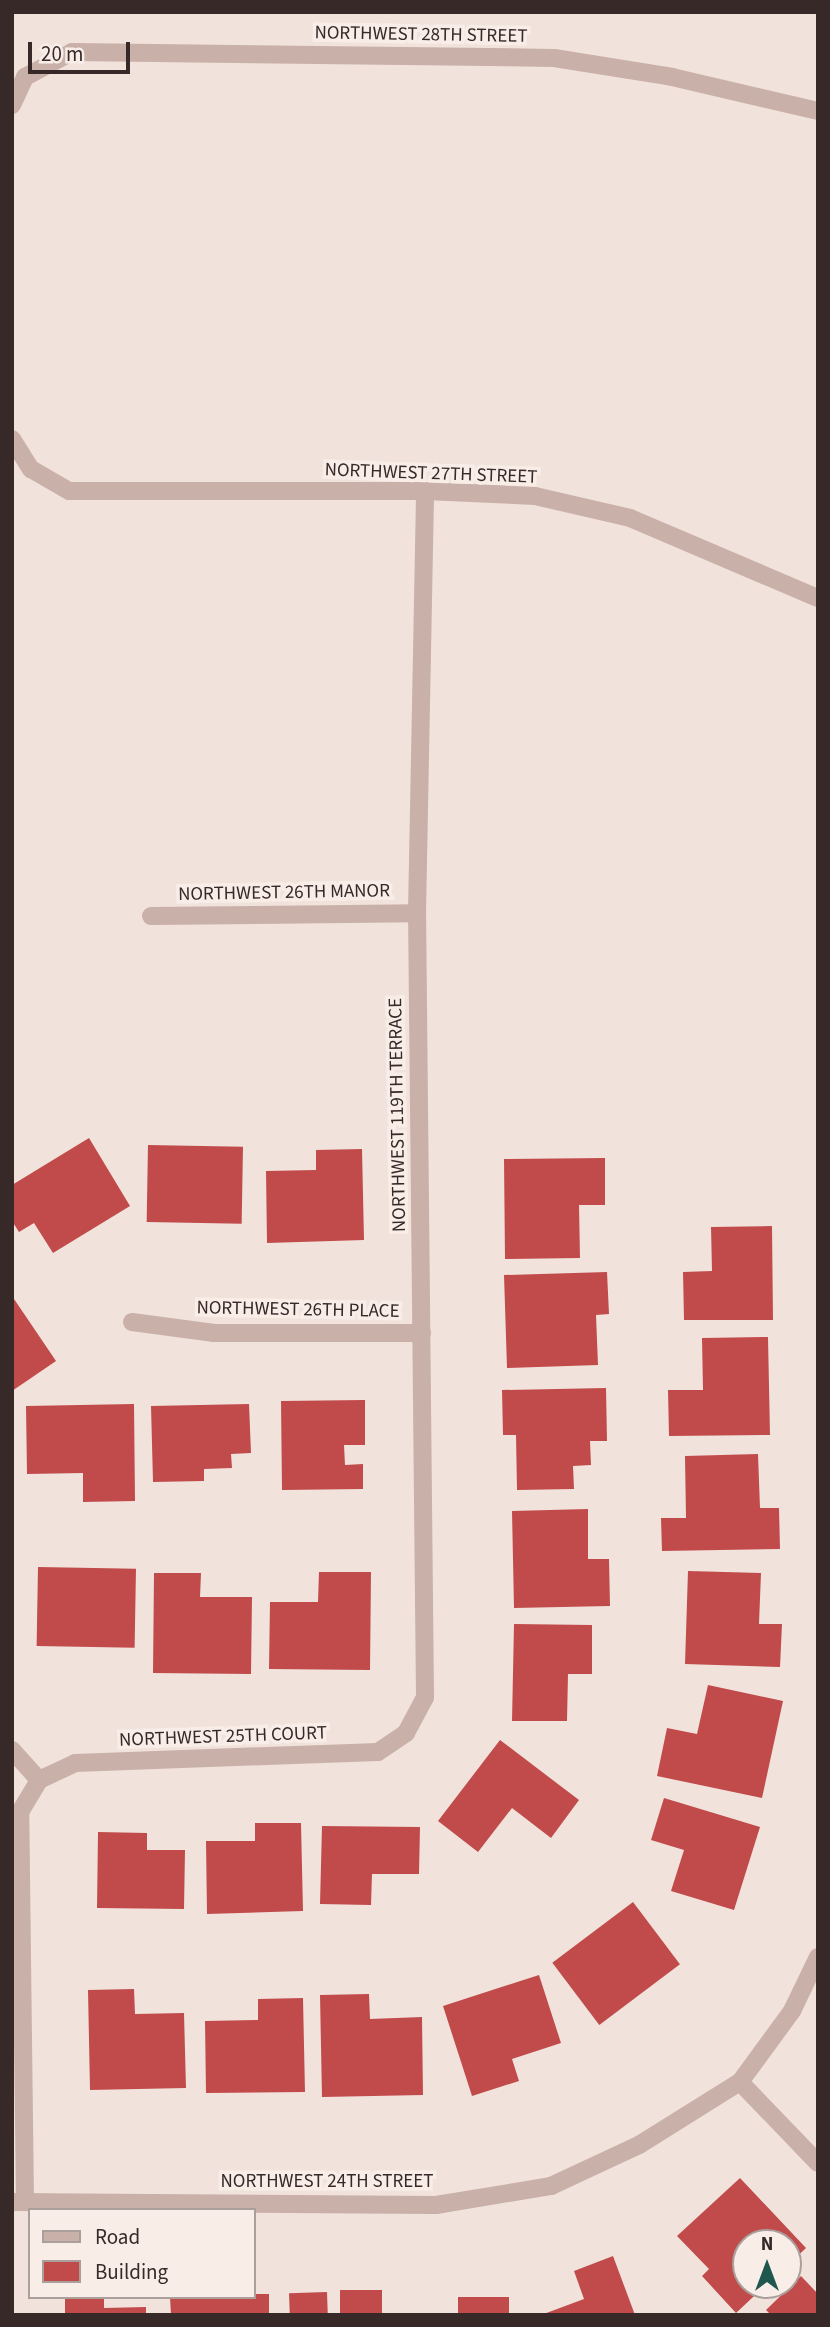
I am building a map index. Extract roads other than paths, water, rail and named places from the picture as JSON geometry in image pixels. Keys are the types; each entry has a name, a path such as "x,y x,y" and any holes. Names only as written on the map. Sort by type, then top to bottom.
{"street":[{"name":"NORTHWEST 28TH STREET","path":"12,105 25,76 72,52 554,58 672,76 818,111"},
{"name":"NORTHWEST 27TH STREET","path":"12,439 31,469 69,491 425,491 535,496 630,518 818,598"},
{"name":"NORTHWEST 119TH TERRACE","path":"406,1733 425,1698 417,913 425,491"},
{"name":"NORTHWEST 26TH MANOR","path":"151,916 417,913"},
{"name":"NORTHWEST 26TH PLACE","path":"132,1322 214,1333 422,1333"},
{"name":"NORTHWEST 25TH COURT","path":"39,1780 75,1763 379,1752 406,1733"},
{"path":"12,1750 39,1780 20,1812 19,2202"},
{"path":"818,1957 792,2011 740,2082 818,2163"},
{"name":"NORTHWEST 24TH STREET","path":"19,2202 436,2205 551,2186 639,2145 740,2082"}]}
